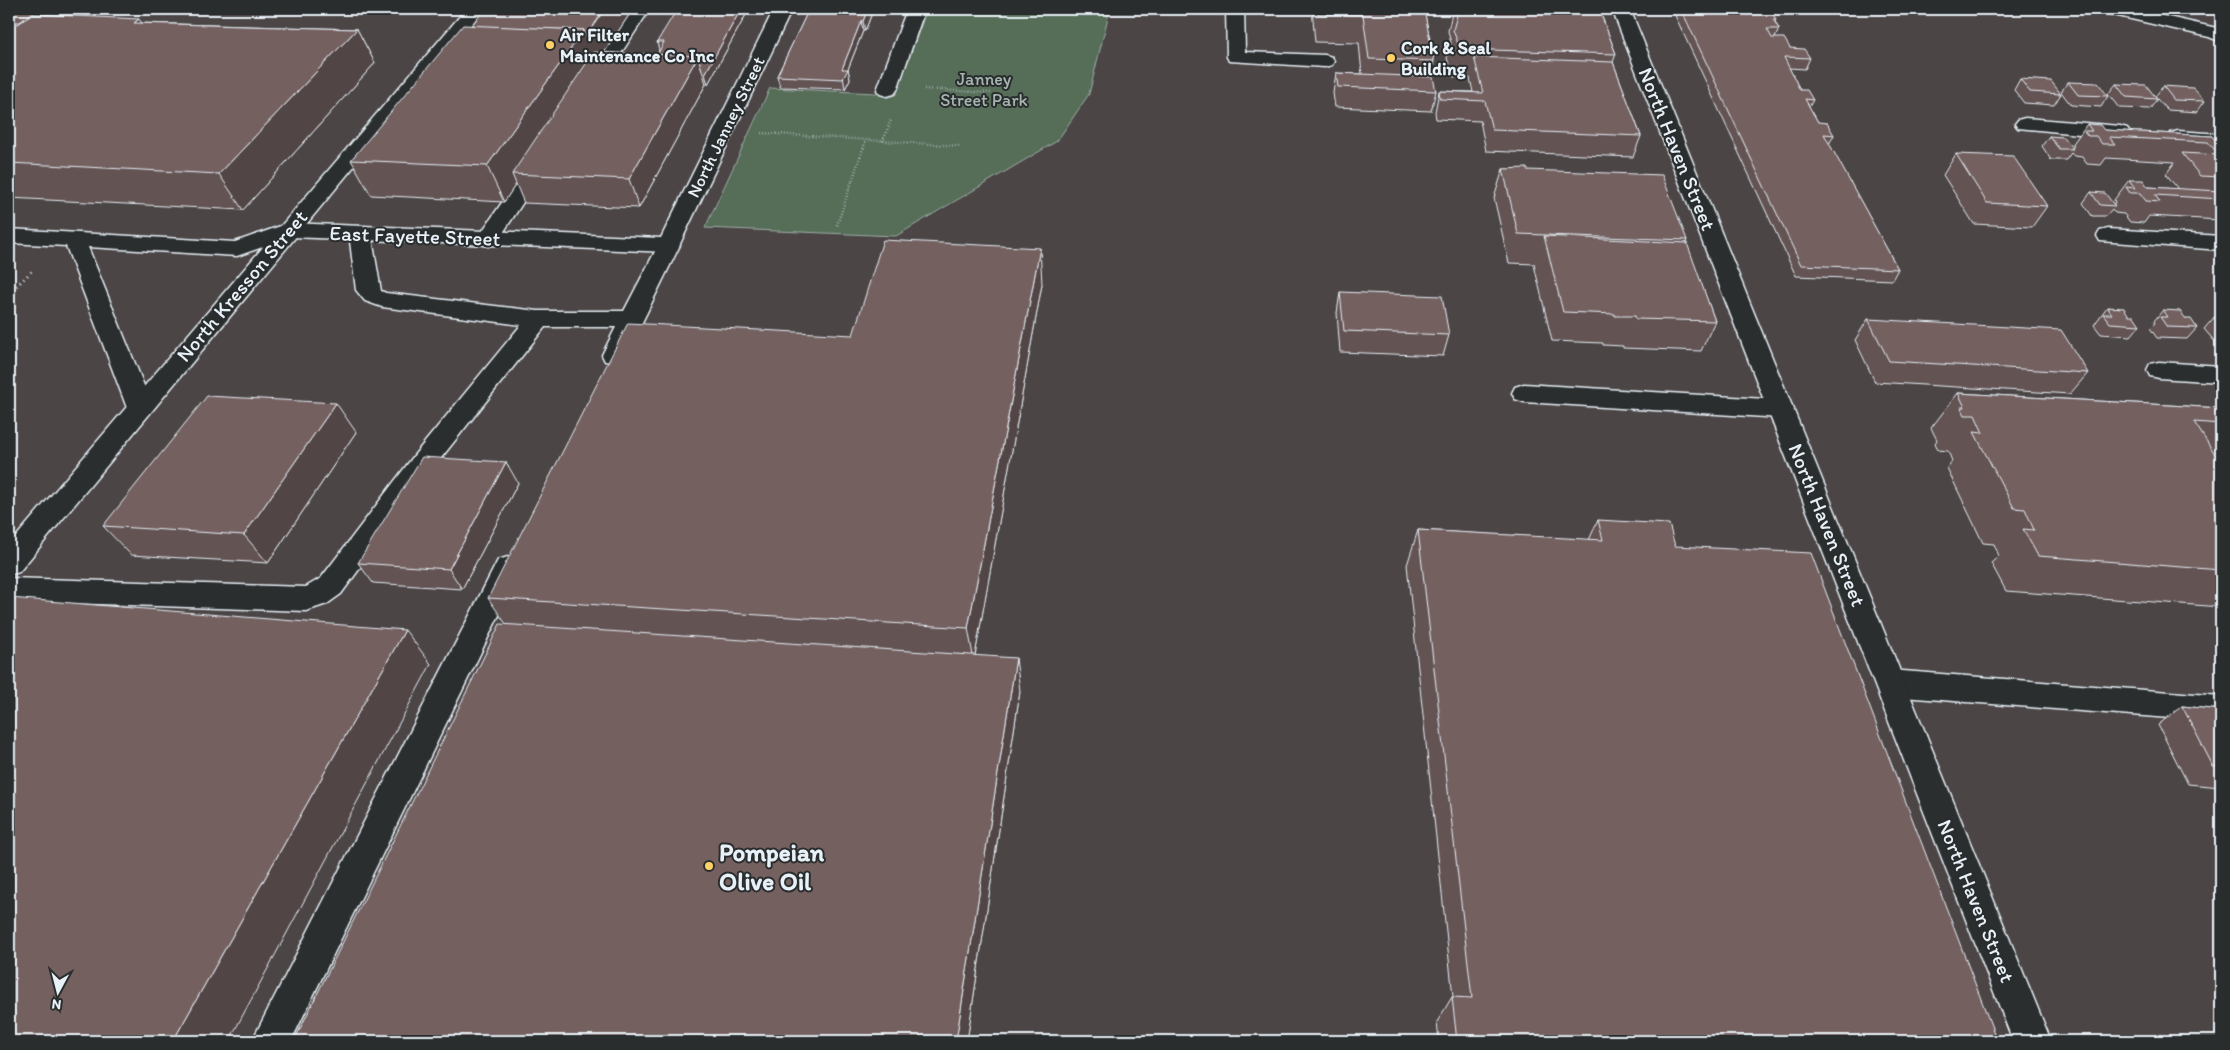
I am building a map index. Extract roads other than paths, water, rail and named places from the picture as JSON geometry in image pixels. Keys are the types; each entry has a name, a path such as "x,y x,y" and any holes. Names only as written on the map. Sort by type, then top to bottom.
{"street":[{"name":"North Kresson Street","path":"9,564 475,9"},
{"path":"581,99 641,9"},
{"name":"North Janney Street","path":"601,381 784,9"},
{"path":"887,90 916,9"},
{"path":"1235,9 1236,57 1325,61"},
{"name":"North Haven Street","path":"1621,9 2032,1041"},
{"path":"2111,9 2219,34"},
{"path":"2025,124 2221,140"},
{"path":"488,239 548,148"},
{"name":"East Fayette Street","path":"9,236 237,249 289,230 669,245"},
{"path":"360,234 368,290 373,296 382,300 538,319 632,319"},
{"path":"2108,236 2221,243"},
{"path":"74,239 140,408"},
{"path":"9,590 306,599 317,596 331,586 425,460 538,319"},
{"path":"2159,370 2221,374"},
{"path":"1524,393 1781,409"},
{"path":"271,1041 521,542"},
{"path":"1890,684 2221,709"}],"place":[{"name":"Air Filter Maintenance Co Inc","path":"550,45"},
{"name":"Cork & Seal Building","path":"1391,58"},
{"name":"Pompeian Olive Oil","path":"709,866"}],"park label":[{"name":"Janney Street Park","path":"984,89"}]}
